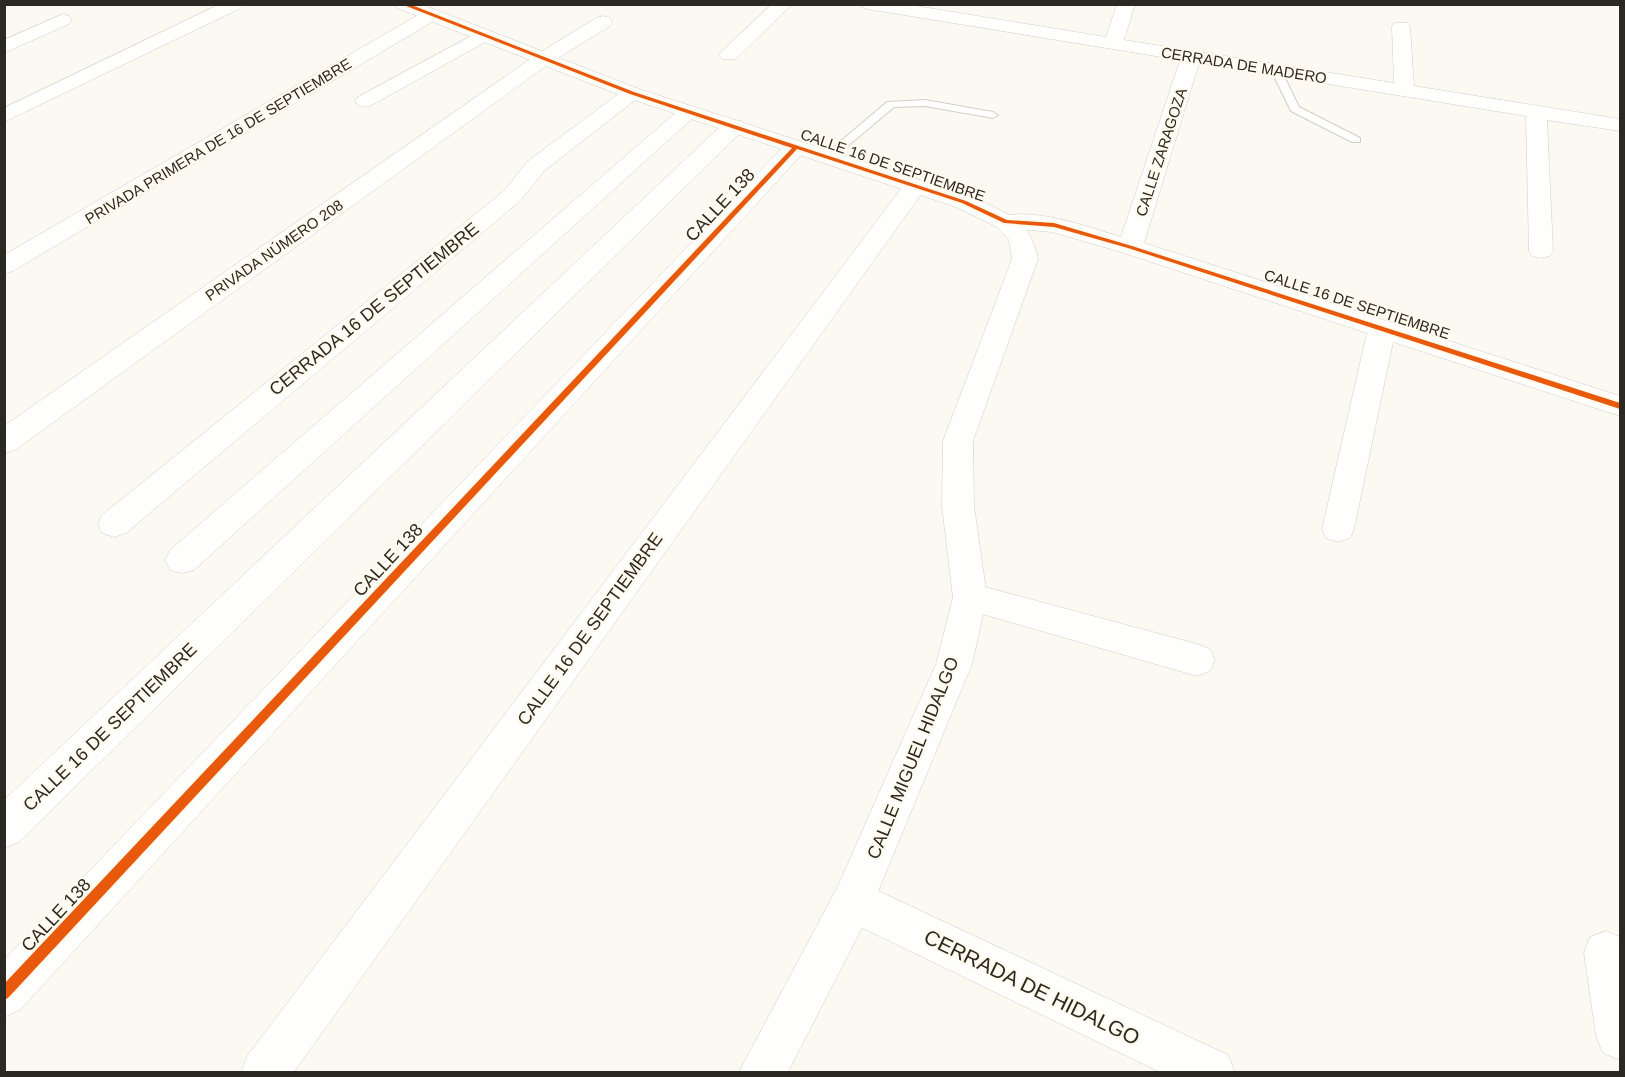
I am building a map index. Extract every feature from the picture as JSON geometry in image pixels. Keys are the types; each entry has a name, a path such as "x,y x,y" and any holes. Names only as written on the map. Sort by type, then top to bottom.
{"street":[{"path":"4,116 235,4"},
{"name":"CALLE 16 DE SEPTIEMBRE","path":"403,4 632,93 964,202 1006,222 1054,225 1130,247 1620,406"},
{"path":"729,55 783,4"},
{"name":"CERRADA DE MADERO","path":"867,4 1620,125"},
{"path":"1113,43 1126,4"},
{"name":"PRIVADA PRIMERA DE 16 DE SEPTIEMBRE","path":"4,266 431,15"},
{"path":"4,47 63,20"},
{"name":"PRIVADA NÚMERO 208","path":"4,442 543,59 603,22"},
{"path":"1401,27 1404,91"},
{"path":"365,101 482,36"},
{"name":"CALLE ZARAGOZA","path":"1130,247 1191,57"},
{"name":"CERRADA 16 DE SEPTIEMBRE","path":"114,524 512,196 536,166 632,93"},
{"path":"182,560 688,112"},
{"path":"1536,113 1541,251"},
{"name":"CALLE 16 DE SEPTIEMBRE","path":"4,828 734,126"},
{"name":"CALLE 138","path":"4,994 795,148"},
{"name":"CALLE 16 DE SEPTIEMBRE","path":"265,1072 915,186"},
{"name":"CALLE MIGUEL HIDALGO","path":"763,1072 853,901 954,664 970,597 958,506 958,441 1025,259 1021,239 1006,222"},
{"path":"1338,529 1382,328"},
{"path":"970,597 1197,660"},
{"name":"CERRADA DE HIDALGO","path":"853,901 1212,1072"},
{"path":"1606,953 1620,1036"}],"lane":[{"path":"1276,70 1295,110 1356,140"},
{"path":"827,158 891,104 925,103 993,115"}],"cycle path":[{"path":"403,4 632,93 964,202 1006,222 1054,225 1130,247 1620,406"},
{"path":"4,994 795,148"}]}
